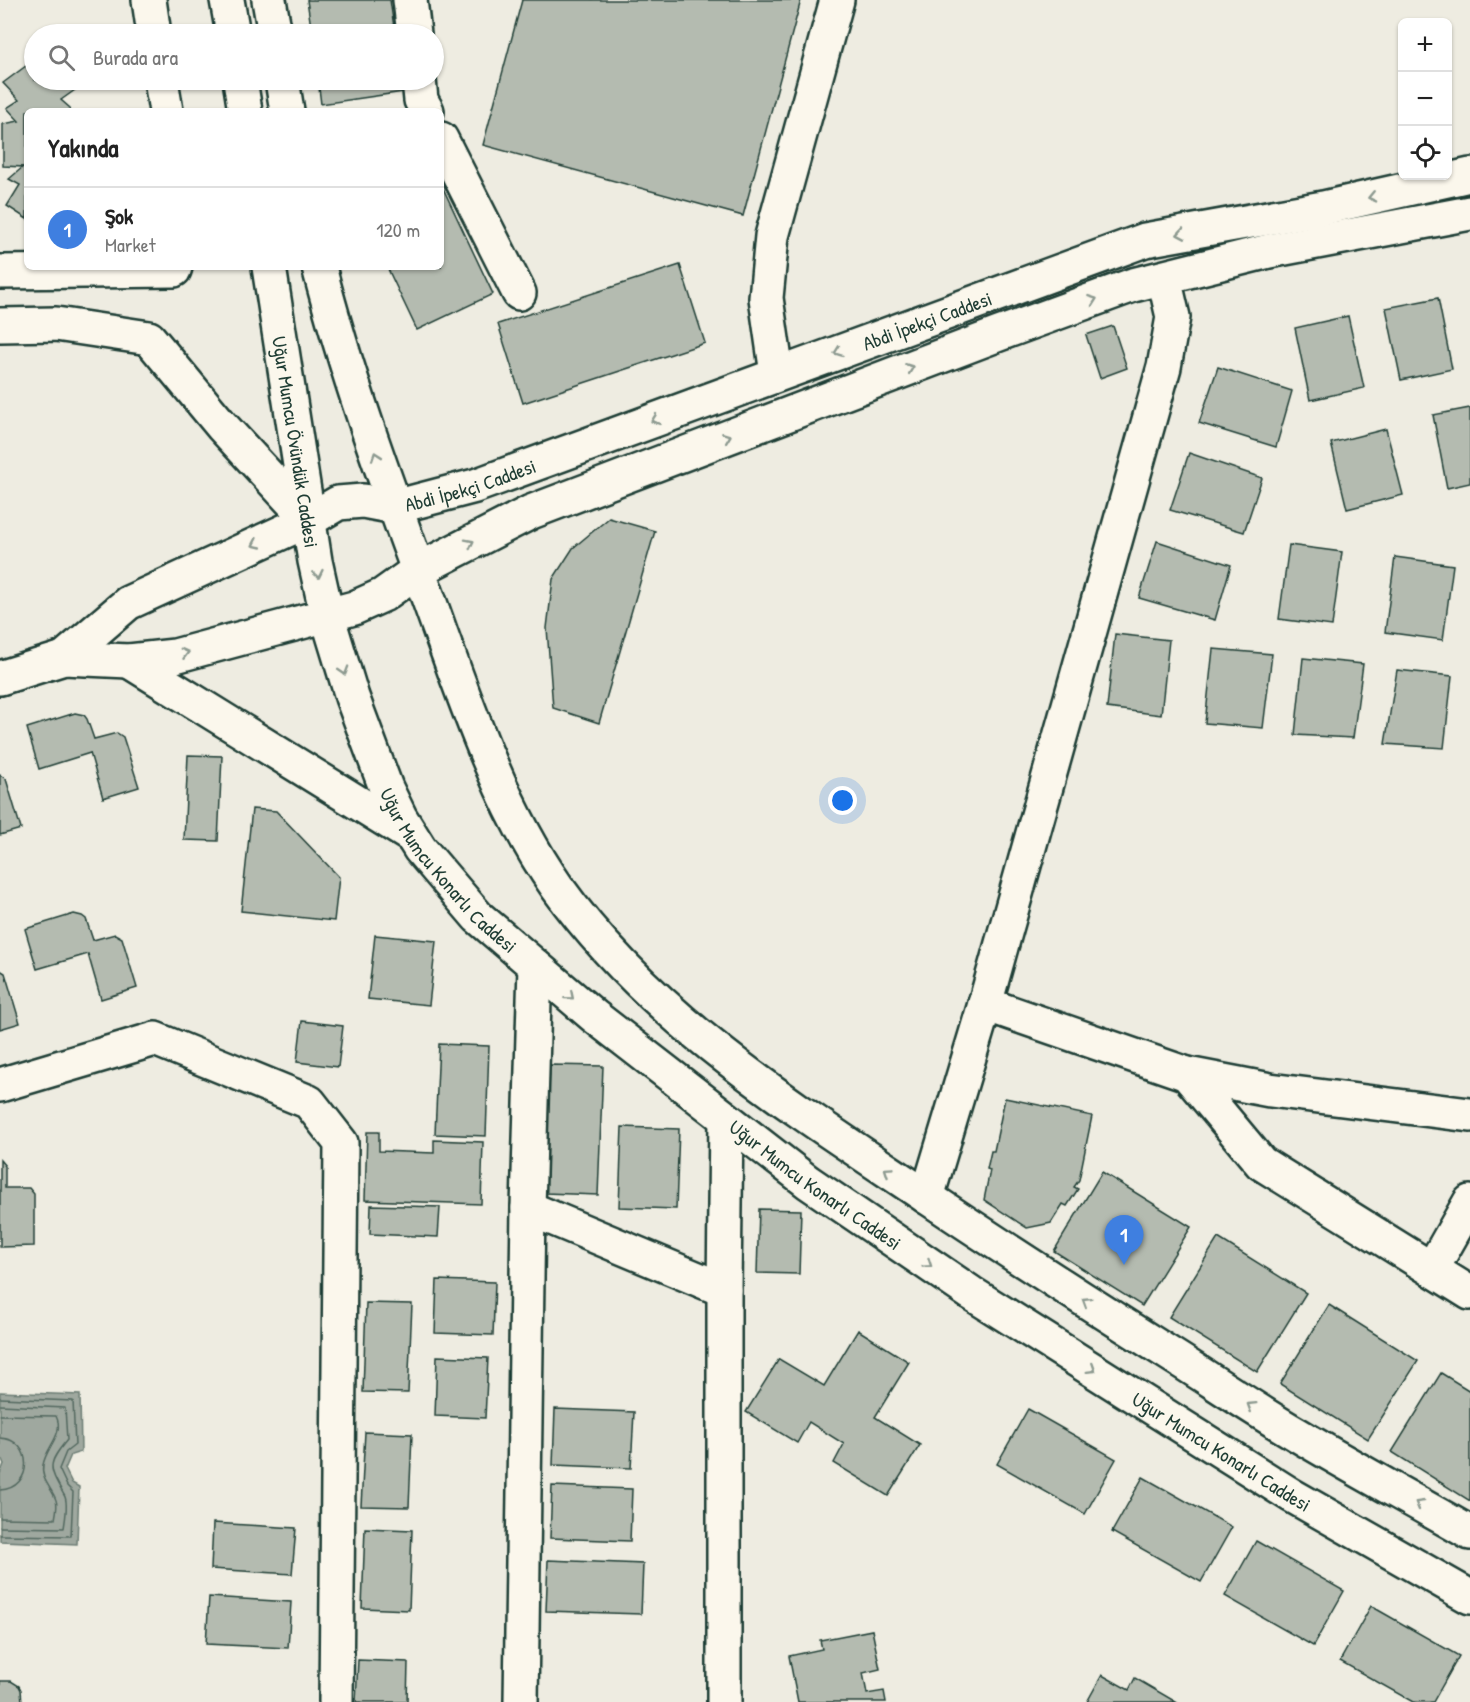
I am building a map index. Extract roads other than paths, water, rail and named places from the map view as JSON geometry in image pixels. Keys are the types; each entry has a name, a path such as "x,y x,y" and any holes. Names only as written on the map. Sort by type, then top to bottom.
{"street":[{"path":"149,0 153,24"},
{"path":"227,0 231,24"},
{"path":"269,0 273,24"},
{"path":"410,0 413,24"},
{"path":"777,374 766,298 772,236 837,0"},
{"path":"163,90 166,108"},
{"path":"242,90 245,108"},
{"path":"284,90 287,108"},
{"path":"420,90 421,100 425,108"},
{"path":"444,145 519,293"},
{"name":"Abdi İpekçi Caddesi","path":"395,507 476,486 1145,240 1323,208 1470,175"},
{"name":"Abdi İpekçi Caddesi","path":"64,658 129,661 175,656 354,608 383,595 418,570 531,512 1133,285 1269,251 1470,213"},
{"path":"0,272 174,270"},
{"name":"Uğur Mumcu Övündük Caddesi","path":"269,270 315,561 327,615"},
{"path":"320,270 375,455 465,696 522,831 557,886 587,926 661,1002 707,1042 800,1112 1032,1268 1295,1434 1470,1533"},
{"path":"927,1197 985,1004 1164,368 1173,317 1164,278"},
{"path":"0,325 56,324 149,338 222,426 309,520"},
{"path":"0,678 64,658 128,603 309,520 338,503 363,501 395,507"},
{"name":"Uğur Mumcu Konarlı Caddesi","path":"327,615 352,697 386,788 400,817 420,849 478,917 535,966 636,1050 808,1182 981,1299 1291,1495 1470,1597"},
{"path":"129,661 412,836"},
{"path":"521,1702 528,1208 535,966"},
{"path":"985,1004 1187,1074 1270,1090 1470,1115"},
{"path":"0,1085 155,1039 309,1102 341,1143 336,1702"},
{"path":"1187,1074 1262,1163 1470,1293"},
{"path":"724,1702 726,1119"},
{"path":"1432,1269 1470,1202"},
{"path":"528,1208 724,1290"}],"water":[{"path":"0,1392 80,1395 81,1452 71,1455 65,1469 72,1483 79,1487 77,1544 0,1541 0,1474 4,1464 0,1455"}],"place":[{"name":"Şok","path":"1124,1265"}]}
